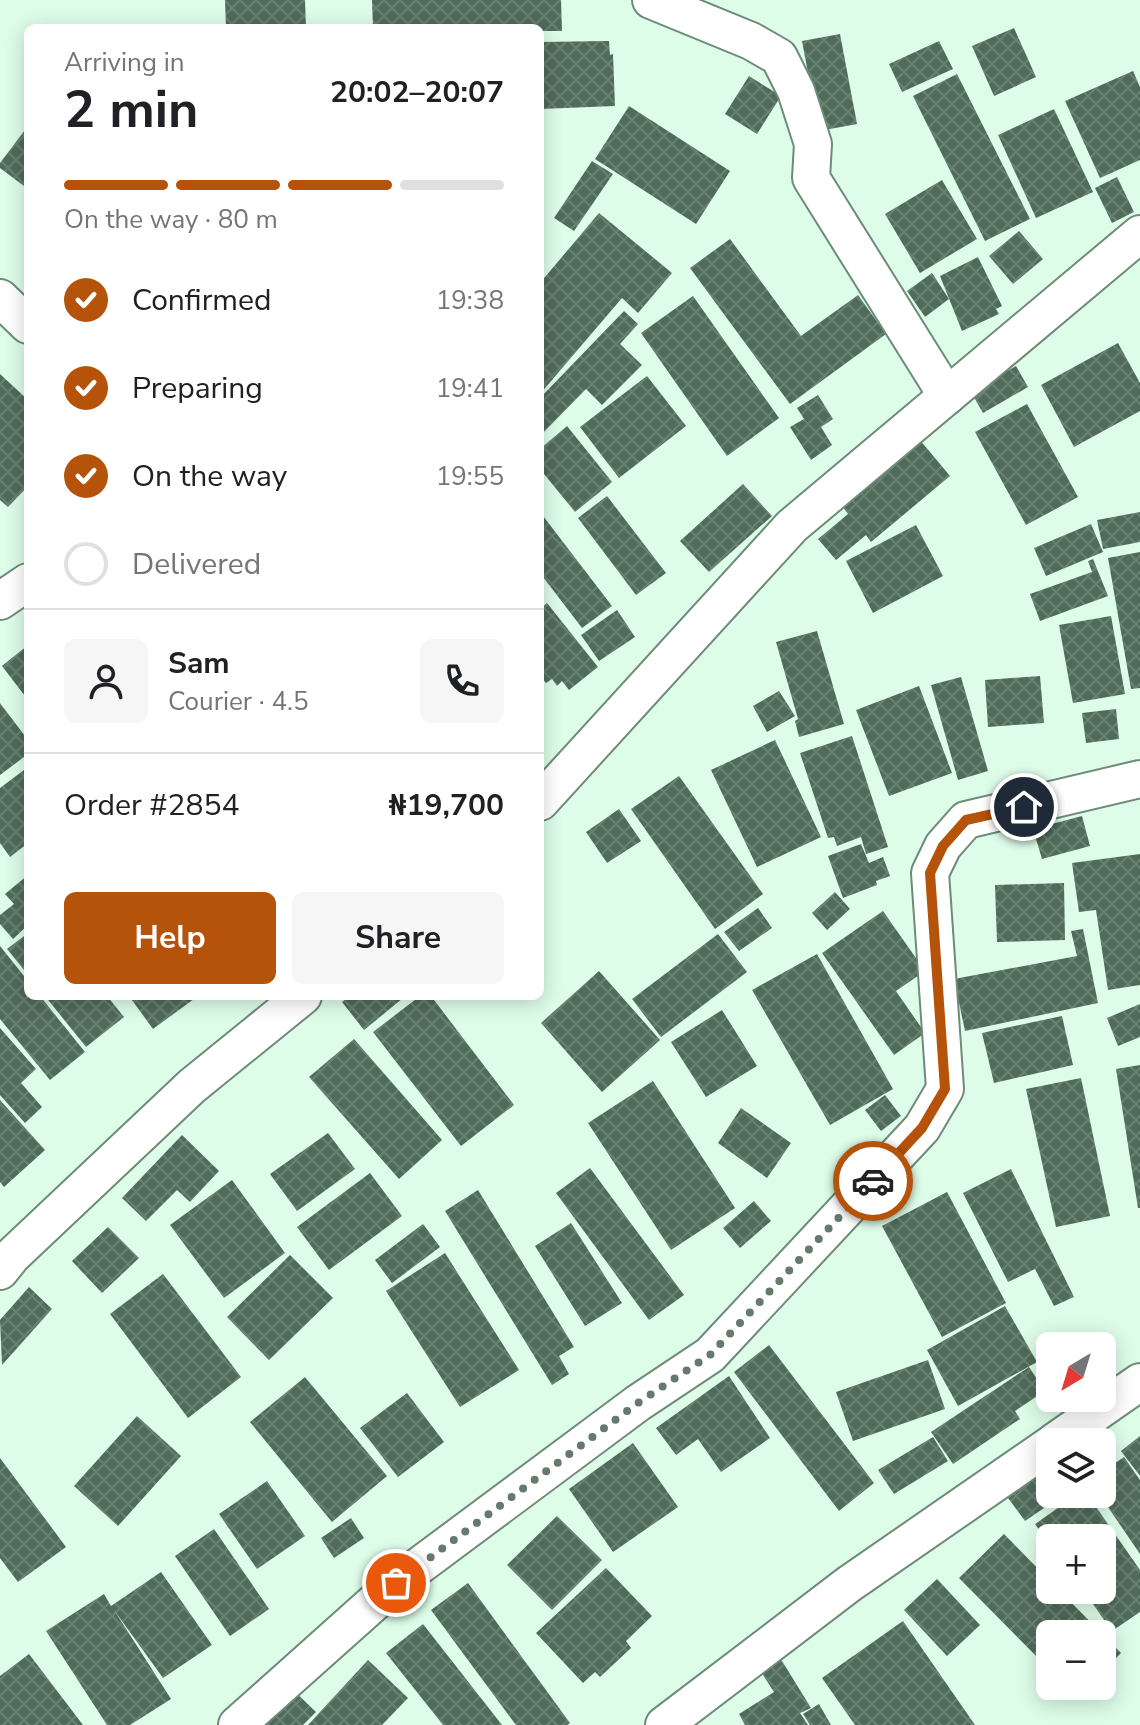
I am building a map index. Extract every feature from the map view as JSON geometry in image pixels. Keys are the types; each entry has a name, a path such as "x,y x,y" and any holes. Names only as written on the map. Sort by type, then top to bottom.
{"street":[{"path":"651,0 751,41 779,57 796,91 813,144 811,178 947,396"},
{"path":"544,798 792,526 1140,234"},
{"path":"0,298 24,321"},
{"path":"0,601 24,585"},
{"path":"237,1725 396,1583 638,1403 710,1355 922,1128 945,1089 930,873 943,846 966,820 1140,779"},
{"path":"0,1271 12,1256 192,1086 298,1000"},
{"path":"1074,1428 1140,1382"},
{"path":"664,1725 849,1584 1036,1454"}],"building":[{"path":"225,0 305,0 306,24 226,24"},
{"path":"372,0 561,0 562,31 544,31 544,24 373,24"},
{"path":"1014,28 1036,77 994,96 972,46"},
{"path":"840,34 857,124 819,131 802,41"},
{"path":"609,41 610,55 613,54 615,106 544,109 544,42"},
{"path":"939,41 953,69 902,92 889,64"},
{"path":"1133,71 1140,87 1140,160 1100,178 1065,101"},
{"path":"957,74 1030,219 985,241 913,96"},
{"path":"749,76 781,96 757,134 725,114"},
{"path":"629,106 730,171 696,224 595,159"},
{"path":"1054,109 1093,192 1036,218 998,135"},
{"path":"24,131 24,186 0,168 0,163"},
{"path":"592,161 613,174 574,231 554,218"},
{"path":"1117,177 1134,212 1112,223 1095,188"},
{"path":"942,180 977,239 920,273 885,214"},
{"path":"599,213 672,273 638,313 622,298 544,389 544,278"},
{"path":"1019,231 1043,259 1013,284 989,256"},
{"path":"730,239 801,336 858,295 886,334 790,404 690,268"},
{"path":"978,257 1002,306 996,309 999,314 962,331 940,276"},
{"path":"932,273 949,299 925,317 907,291"},
{"path":"693,296 779,418 727,456 641,333"},
{"path":"624,311 638,324 620,344 642,365 602,405 586,389 544,432 544,394"},
{"path":"1118,343 1140,383 1140,411 1074,447 1041,385"},
{"path":"1016,366 1028,387 983,413 971,392"},
{"path":"0,374 24,396 24,490 8,507 0,500"},
{"path":"647,376 686,426 619,478 580,427"},
{"path":"818,395 833,419 821,427 832,445 811,460 790,427 804,419 797,408"},
{"path":"1027,404 1078,497 1026,525 975,432"},
{"path":"567,426 612,482 575,512 544,474 544,446"},
{"path":"920,440 950,476 871,542 866,535 836,560 818,539 848,514 842,506"},
{"path":"743,484 772,516 709,572 680,541"},
{"path":"607,496 666,573 636,595 578,518"},
{"path":"1140,512 1140,542 1103,549 1097,520"},
{"path":"544,517 612,606 582,628 544,578"},
{"path":"1091,524 1103,552 1046,576 1034,548"},
{"path":"916,525 943,576 873,613 846,561"},
{"path":"1140,552 1140,688 1131,689 1108,558"},
{"path":"1093,559 1108,596 1040,621 1030,594 1092,572 1088,561"},
{"path":"547,603 598,667 569,690 562,681 557,686 552,679 546,683 544,681 544,606"},
{"path":"617,610 635,637 599,661 581,635"},
{"path":"1111,616 1125,694 1073,703 1059,625"},
{"path":"817,631 844,724 799,737 795,721 798,719 776,642"},
{"path":"24,648 24,695 2,666"},
{"path":"1040,676 1044,723 988,727 985,680"},
{"path":"961,677 988,771 958,780 931,685"},
{"path":"919,686 952,773 889,796 856,710"},
{"path":"779,691 795,716 767,732 753,706"},
{"path":"0,703 24,735 24,757 0,775"},
{"path":"1116,709 1119,739 1086,743 1082,713"},
{"path":"852,736 888,847 866,854 861,837 837,846 834,837 828,838 800,753"},
{"path":"775,740 821,837 757,867 711,770"},
{"path":"24,770 24,846 10,857 0,843 0,788"},
{"path":"679,776 763,894 715,929 631,809"},
{"path":"619,809 641,841 607,863 586,832"},
{"path":"1082,816 1090,846 1042,859 1033,829"},
{"path":"861,844 869,863 883,857 890,876 876,881 877,885 843,898 828,856"},
{"path":"1140,854 1140,985 1108,990 1096,910 1079,912 1072,863"},
{"path":"24,878 24,929 13,939 0,924 0,915 14,904 5,894"},
{"path":"1064,883 1065,940 997,942 995,885"},
{"path":"835,892 850,909 827,930 812,913"},
{"path":"758,908 772,928 739,951 724,932"},
{"path":"883,911 925,971 896,991 925,1033 894,1055 822,953"},
{"path":"1083,929 1098,1003 965,1031 954,979 1077,956 1071,931"},
{"path":"718,934 747,972 661,1037 632,999"},
{"path":"24,936 24,970 7,949"},
{"path":"0,946 24,976 24,1000 43,1000 85,1052 50,1080 0,1019"},
{"path":"817,954 893,1089 830,1125 752,990"},
{"path":"599,971 660,1040 602,1092 541,1023"},
{"path":"48,1000 110,1000 124,1017 86,1047"},
{"path":"132,1000 193,1000 153,1029"},
{"path":"344,1000 401,1000 364,1030 342,1002"},
{"path":"415,1000 434,1000 514,1105 461,1146 373,1032"},
{"path":"1140,1004 1140,1037 1118,1046 1107,1018"},
{"path":"722,1010 757,1066 706,1097 671,1042"},
{"path":"1062,1016 1073,1065 994,1083 982,1033"},
{"path":"0,1028 36,1069 21,1083 42,1107 25,1123 0,1095"},
{"path":"354,1039 442,1140 399,1179 309,1077"},
{"path":"1140,1065 1140,1208 1138,1208 1116,1069"},
{"path":"1081,1078 1110,1216 1056,1227 1026,1089"},
{"path":"653,1081 735,1208 671,1250 588,1123"},
{"path":"885,1095 901,1116 881,1131 865,1110"},
{"path":"0,1100 45,1150 4,1187 0,1182"},
{"path":"741,1108 791,1143 767,1178 718,1143"},
{"path":"328,1133 355,1169 297,1211 270,1174"},
{"path":"182,1135 219,1171 190,1202 177,1190 146,1221 122,1198"},
{"path":"590,1168 684,1295 649,1320 556,1193"},
{"path":"1011,1169 1074,1297 1054,1306 1035,1269 1008,1282 963,1193"},
{"path":"370,1173 402,1216 329,1270 297,1227"},
{"path":"232,1180 285,1253 224,1298 170,1225"},
{"path":"478,1190 574,1347 559,1356 569,1374 552,1385 445,1211"},
{"path":"947,1192 1006,1303 942,1337 882,1226"},
{"path":"754,1201 771,1221 740,1248 723,1228"},
{"path":"571,1223 622,1303 585,1326 535,1246"},
{"path":"423,1224 440,1247 392,1283 375,1260"},
{"path":"108,1227 139,1258 102,1293 72,1261"},
{"path":"445,1253 519,1370 460,1407 386,1291"},
{"path":"290,1255 333,1298 269,1360 227,1317"},
{"path":"163,1274 241,1377 188,1418 110,1314"},
{"path":"29,1287 52,1309 2,1365 0,1320"},
{"path":"1005,1306 1036,1363 958,1406 927,1350"},
{"path":"769,1345 874,1483 839,1511 734,1372"},
{"path":"928,1360 945,1409 853,1441 836,1392"},
{"path":"1029,1367 1036,1378 1036,1397 1015,1411 1020,1419 953,1464 931,1432"},
{"path":"729,1376 770,1438 721,1472 698,1439 676,1455 656,1428"},
{"path":"305,1377 387,1476 332,1522 250,1422"},
{"path":"407,1393 444,1442 398,1477 360,1428"},
{"path":"137,1416 181,1456 118,1526 74,1486"},
{"path":"1140,1436 1140,1476 1121,1451"},
{"path":"933,1437 948,1461 894,1494 878,1470"},
{"path":"633,1443 678,1507 613,1552 569,1489"},
{"path":"1124,1457 1140,1480 1140,1554 1109,1508 1116,1508 1116,1462"},
{"path":"0,1458 66,1547 18,1582 0,1558"},
{"path":"1036,1477 1036,1508 1044,1508 1025,1521 1008,1498"},
{"path":"267,1481 305,1536 257,1569 219,1514"},
{"path":"1058,1508 1097,1508 1108,1524 1036,1525"},
{"path":"557,1516 602,1560 552,1610 507,1565"},
{"path":"351,1518 364,1538 334,1558 321,1538"},
{"path":"214,1529 269,1609 230,1636 175,1556"},
{"path":"1004,1534 1036,1567 1036,1604 1073,1604 1089,1620 1036,1620 1036,1656 959,1578"},
{"path":"1116,1536 1140,1570 1140,1612 1116,1628 1116,1620 1104,1620 1093,1604 1116,1604"},
{"path":"606,1568 652,1616 626,1641 631,1648 600,1677 595,1672 583,1683 536,1633"},
{"path":"161,1572 212,1645 163,1678 114,1610 171,1699 130,1725 107,1725 46,1631 104,1594 111,1606"},
{"path":"937,1579 980,1625 947,1656 904,1610"},
{"path":"468,1583 570,1723 516,1725 431,1610"},
{"path":"903,1621 975,1725 855,1725 822,1678"},
{"path":"423,1624 502,1725 443,1725 386,1653"},
{"path":"29,1654 83,1725 0,1725 0,1676"},
{"path":"779,1656 811,1708 800,1713 808,1725 745,1725 739,1714 774,1692 759,1669"},
{"path":"368,1660 408,1698 382,1725 308,1725"},
{"path":"287,1684 316,1712 303,1725 248,1725"},
{"path":"819,1704 831,1725 810,1725 803,1714"}],"way so far":[{"path":"396,1583 638,1403 710,1355 873,1181"}],"route":[{"path":"873,1181 922,1128 945,1089 930,873 943,846 966,820 1024,807"}]}
